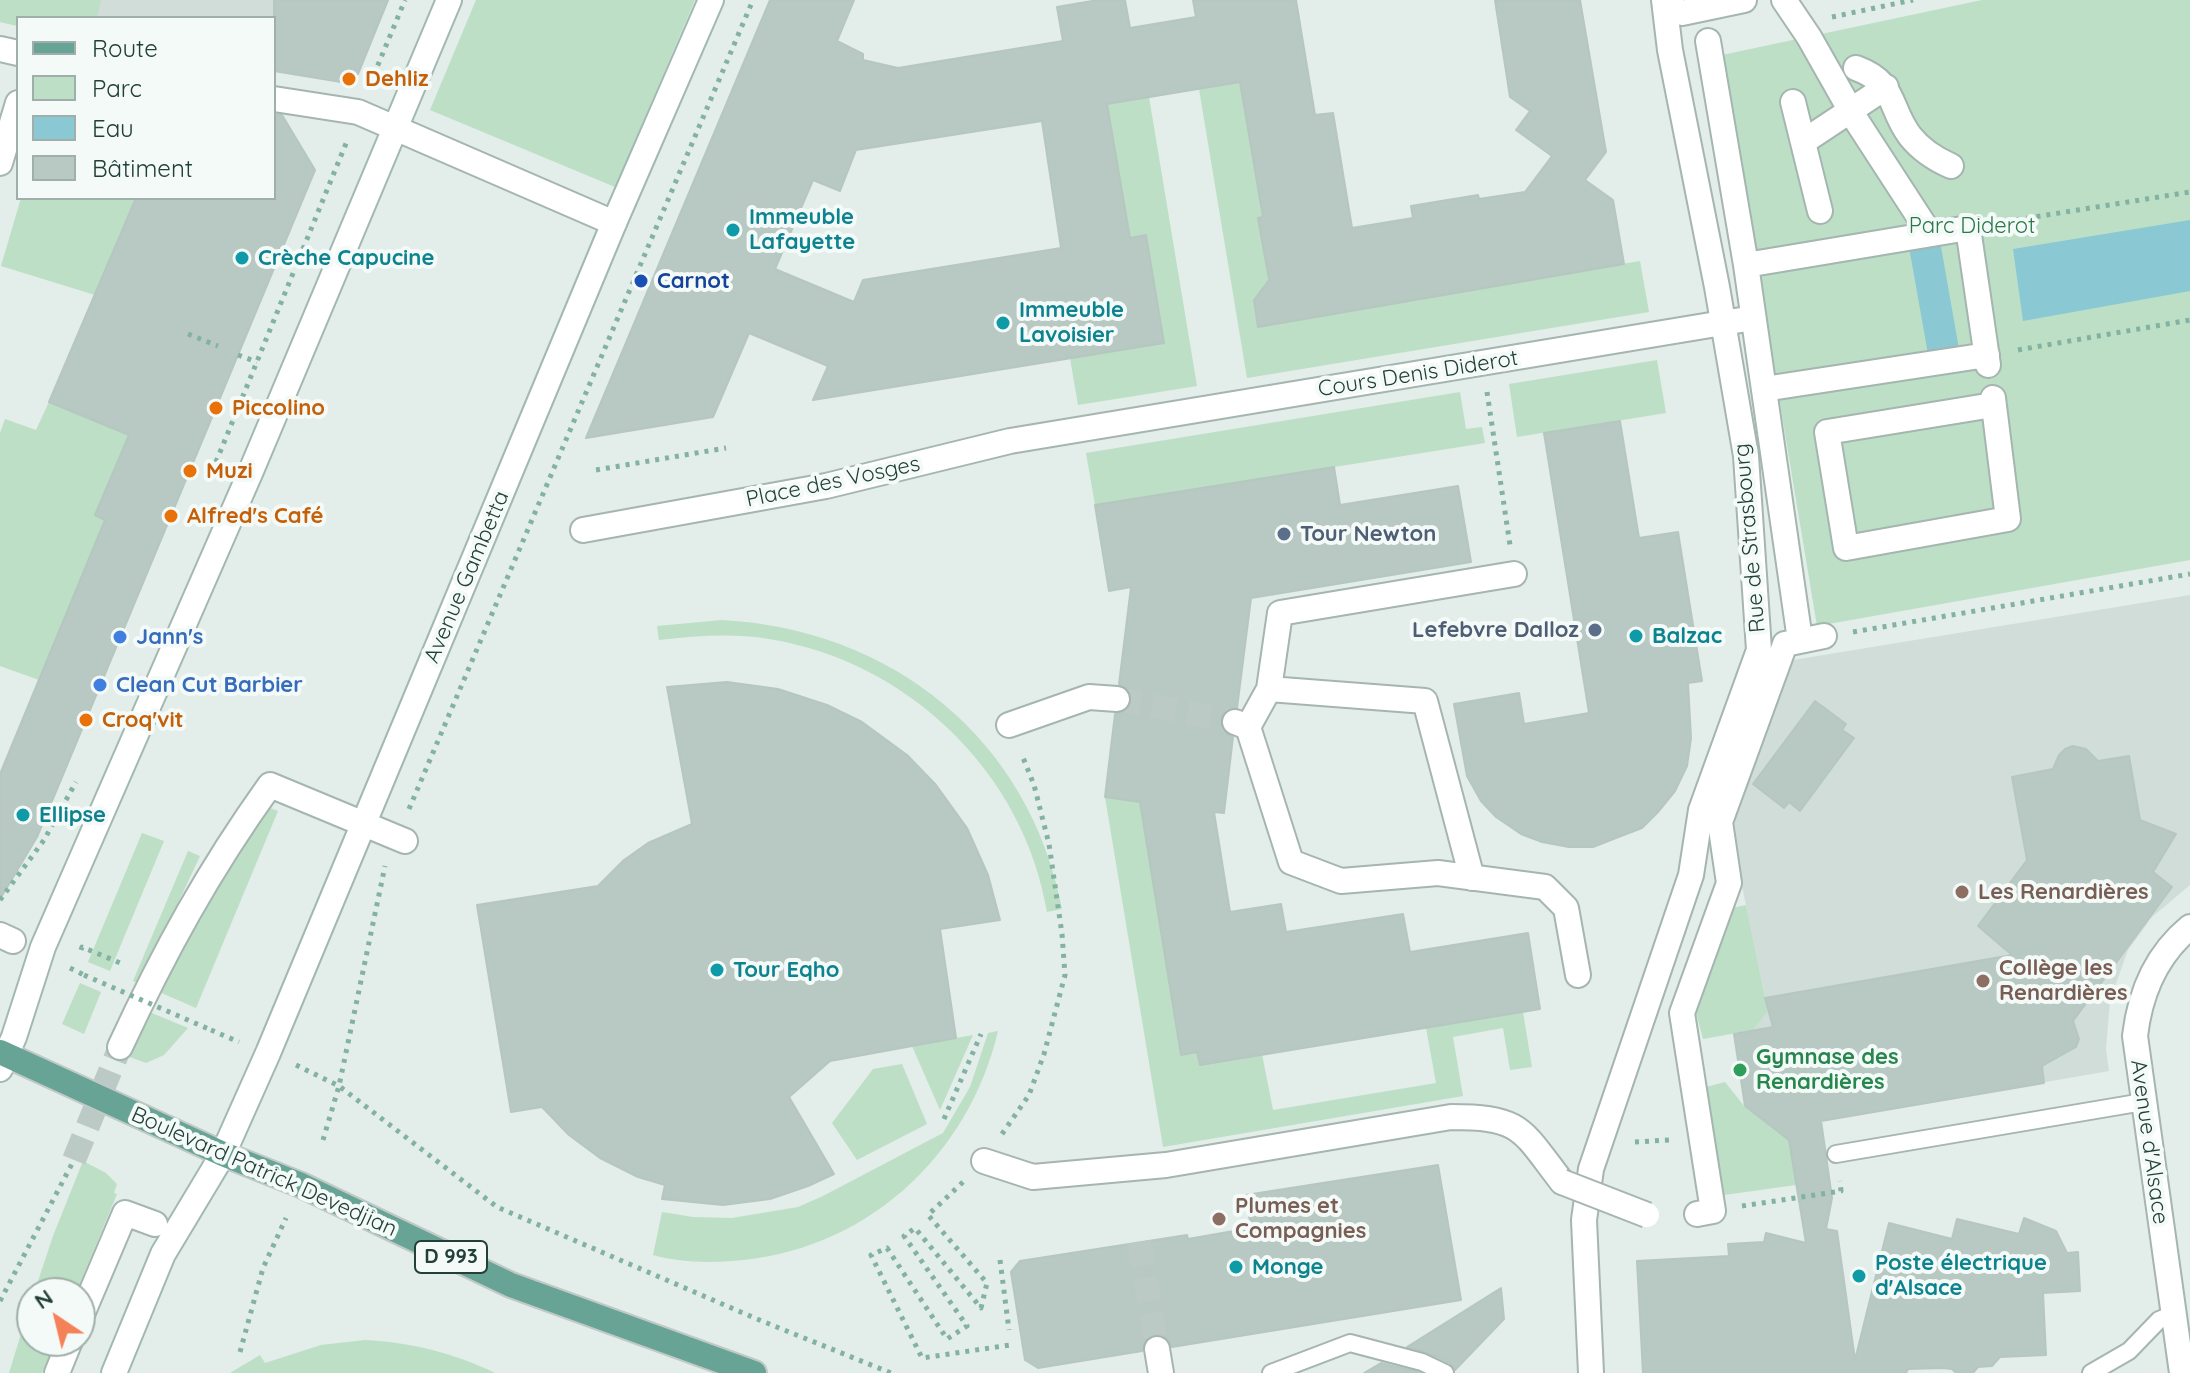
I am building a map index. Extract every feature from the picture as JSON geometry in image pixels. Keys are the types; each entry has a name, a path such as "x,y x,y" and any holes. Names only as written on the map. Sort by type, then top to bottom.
{"main road":[{"name":"Boulevard Patrick Devedjian","path":"2,1059 301,1185 511,1285 754,1373"}],"street":[{"path":"2,1059 43,947 251,471 449,0"},
{"name":"Avenue Gambetta","path":"114,1373 163,1254 223,1154 614,223 711,0"},
{"name":"Rue de Strasbourg","path":"1664,2 1682,13 1744,0"},
{"path":"1784,0 1930,234"},
{"name":"Rue de Strasbourg","path":"1591,1373 1584,1220 1591,1169 1691,875 1701,810 1759,650 1746,456 1670,50 1664,2"},
{"path":"1705,1212 1702,1139 1682,1013 1729,883 1720,822 1803,640 1746,265 1708,41"},
{"path":"1856,68 1873,74 1886,87 1909,135 1936,160 1951,166"},
{"path":"1803,142 1886,87"},
{"path":"276,99 358,112 614,223"},
{"path":"1793,102 1820,211"},
{"path":"0,163 16,110"},
{"path":"1746,265 1968,228 1987,360 1764,389"},
{"name":"Cours Denis Diderot","path":"1082,430 1753,318"},
{"path":"1993,402 2008,519 1846,548 1827,432 1993,402"},
{"name":"Place des Vosges","path":"583,530 826,486 1010,441 1082,430"},
{"path":"1514,574 1280,613 1269,689 1242,725 1291,862 1341,881 1438,873 1545,887 1566,908 1578,975"},
{"path":"1759,650 1803,640"},
{"path":"1269,689 1425,701 1472,878"},
{"path":"1009,725 1089,697 1117,699"},
{"path":"120,1047 153,977 210,872 270,785 401,839"},
{"name":"Avenue d'Alsace","path":"2182,1373 2135,1036 2140,1005 2154,970 2165,953 2190,927"},
{"path":"984,1161 1033,1177 1166,1165 1451,1117 1477,1117 1498,1119 1524,1132 1562,1182 1647,1215"},
{"path":"96,1281 125,1213 155,1224"}],"lane":[{"path":"1836,1154 2143,1102"},
{"path":"2091,1373 2120,1358 2137,1345 2159,1320 2174,1314"},
{"path":"1271,1373 1350,1343 1422,1362 1445,1373"}],"path":[{"path":"213,470 405,0"},
{"path":"323,1140 339,1086 384,869 401,839 753,0"},
{"path":"1968,228 2190,192"},
{"path":"1987,360 2190,320"},
{"path":"188,334 218,346"},
{"path":"238,355 257,362"},
{"path":"1483,364 1510,544"},
{"path":"596,470 726,448"},
{"path":"1803,640 2190,574"},
{"path":"1009,725 1034,785 1049,844 1065,975 1044,1054 1029,1095 984,1161 928,1215 987,1283 981,1308 915,1228 904,1236 967,1326 947,1339 887,1248 871,1255 922,1358 1010,1345"},
{"path":"0,900 44,840 77,780"},
{"path":"82,947 153,977"},
{"path":"84,975 250,1046"},
{"path":"944,1119 981,1034"},
{"path":"283,1059 339,1086 497,1207 891,1373"},
{"path":"1600,1143 1702,1139"},
{"path":"1705,1212 1841,1191 1836,1154"},
{"path":"0,1301 74,1160"},
{"path":"240,1352 263,1268 286,1218"},
{"path":"1000,1260 1009,1330"}],"shaded area":[{"path":"0,0 283,0 275,16 16,16 16,26 0,22"},
{"name":"Les Renardières","path":"2190,595 2190,885 2152,917 2128,950 2110,1000 2106,1049 2109,1071 1821,1121 1829,1180 1796,1185 1788,1140 1745,1106 1734,1034 1753,1030 1768,1010 1729,824 1793,660"}],"green space":[{"path":"0,0 101,0 97,16 16,16 16,26 0,22"},
{"path":"476,0 695,0 615,187 430,110"},
{"name":"Parc Diderot","path":"1982,0 2190,0 2190,560 1817,626 1722,55"},
{"path":"1240,82 1263,217 1258,218 1268,280 1254,300 1258,327 1640,261 1649,312 1247,378 1199,89"},
{"path":"1149,97 1197,386 1078,405 1070,358 1164,343 1146,236 1130,238 1107,104"},
{"path":"20,200 135,200 95,295 1,266"},
{"path":"1657,360 1666,413 1517,437 1509,384"},
{"path":"1460,392 1466,429 1482,427 1485,443 1095,505 1086,453"},
{"path":"49,402 129,435 95,515 105,520 39,680 0,666 0,433 5,419 36,430"},
{"path":"722,620 784,628 842,645 896,671 944,704 985,745 1019,793 1045,848 1062,909 1047,912 1034,861 1013,813 985,770 951,731 912,698 867,671 820,651 769,639 700,636 659,640 657,626"},
{"path":"1105,797 1144,803 1141,808 1181,1055 1197,1052 1200,1065 1262,1054 1273,1110 1436,1083 1426,1028 1523,1012 1532,1067 1510,1070 1503,1028 1453,1037 1463,1096 1163,1147"},
{"path":"270,808 278,811 196,1008 157,991 211,898"},
{"path":"142,833 164,841 110,971 88,962"},
{"path":"188,851 200,856 140,984 133,981"},
{"path":"1746,905 1768,1011 1753,1030 1703,1039 1695,1009 1732,908"},
{"path":"80,983 101,992 84,1034 62,1024"},
{"path":"147,1011 188,1028 164,1055 146,1063 127,1056"},
{"path":"998,1031 983,1077 962,1119 935,1157 903,1191 866,1218 824,1240 779,1254 711,1262 682,1261 653,1255 662,1212 732,1218 798,1207 943,1133 970,1087 988,1033"},
{"path":"973,1035 940,1110 912,1046"},
{"path":"902,1064 927,1124 857,1160 832,1123 873,1069"},
{"path":"1725,1082 1745,1107 1789,1140 1796,1185 1724,1195 1706,1087"},
{"path":"83,1161 106,1173 117,1184 114,1193 117,1194 83,1277 39,1277"},
{"path":"365,1340 431,1350 495,1373 230,1373 260,1355 265,1363 321,1345"},
{"path":"16,1350 16,1357 49,1357 42,1373 9,1373"}],"water":[{"path":"2190,220 2190,291 2023,321 2013,249"},
{"path":"1940,241 1959,349 1928,354 1909,247"}],"building":[{"path":"274,0 388,0 358,74 341,82 276,71"},
{"path":"770,0 854,0 837,41 863,54 863,60 898,68 1063,41 1057,7 1098,0 1125,0 1130,28 1196,17 1193,0 1296,0 1315,115 1333,113 1352,228 1413,218 1411,206 1478,195 1479,199 1525,192 1552,156 1516,130 1530,111 1510,97 1495,0 1580,0 1606,152 1585,180 1613,200 1624,264 1258,327 1254,300 1269,280 1258,218 1263,217 1240,82 1107,104 1130,238 1146,235 1164,343 813,400 828,366 749,333 713,417 586,438","holes":["1042,121 1061,248 863,280 854,302 775,269 813,180 840,191 856,150"]},
{"path":"276,114 282,115 315,170 37,837 0,899 0,774 105,520 95,515 129,435 49,402 135,200 276,200"},
{"name":"Balzac","path":"1620,421 1639,538 1678,532 1702,681 1688,683 1691,738 1687,766 1675,791 1642,828 1593,847 1569,847 1521,834 1496,817 1481,801 1467,776 1454,704 1519,693 1524,724 1589,713 1544,433"},
{"path":"1334,467 1340,505 1458,486 1471,562 1251,598 1237,708 1226,710 1221,717 1223,731 1233,737 1224,813 1214,812 1230,912 1281,904 1286,932 1403,914 1410,952 1528,933 1540,1009 1200,1065 1197,1052 1181,1055 1140,802 1105,797 1115,714 1124,712 1132,701 1130,692 1119,684 1131,587 1109,591 1095,505"},
{"name":"Tour Eqho","path":"727,682 778,689 827,705 862,722 907,755 936,785 967,828 988,875 1000,920 940,929 956,1038 830,1061 789,1097 834,1174 770,1199 723,1205 662,1199 665,1185 638,1177 600,1158 569,1135 542,1107 511,1112 477,905 598,886 624,860 648,843 692,824 667,687"},
{"path":"1815,701 1846,724 1842,730 1854,738 1800,811 1789,802 1784,808 1753,784"},
{"path":"2073,746 2086,749 2098,761 2129,756 2140,820 2176,834 2153,872 2172,887 2073,1021 2079,1039 2076,1047 2042,1066 2044,1083 1821,1121 1832,1198 1826,1229 1837,1231 1855,1360 1889,1223 1952,1239 1957,1219 2019,1234 2024,1218 2056,1231 2067,1253 2078,1252 2080,1291 2043,1293 2046,1355 2000,1357 1992,1366 1978,1367 1973,1373 1956,1373 1952,1369 1942,1368 1908,1369 1906,1373 1643,1373 1637,1261 1729,1256 1728,1244 1764,1242 1766,1233 1806,1243 1789,1140 1745,1106 1734,1034 1773,1027 1765,998 2012,955 1978,926 2027,860 2012,777 2053,769 2059,755"},
{"name":"Monge","path":"1438,1165 1461,1300 1172,1347 1168,1339 1155,1334 1147,1338 1142,1351 1038,1368 1025,1360 1011,1272 1020,1261 1251,1228 1246,1195"},
{"path":"1501,1288 1504,1319 1455,1370 1450,1363 1407,1347"},
{"path":"1381,1363 1418,1372 1420,1373 1364,1373"}],"tunnel":[{"path":"1117,699 1235,722"},
{"path":"74,1160 120,1047"},
{"path":"1139,1242 1157,1349"}],"place":[{"name":"Dehliz","path":"349,79"},
{"name":"Immeuble Lafayette","path":"733,230"},
{"name":"Crèche Capucine","path":"242,258"},
{"name":"Carnot","path":"641,281"},
{"name":"Immeuble Lavoisier","path":"1003,323"},
{"name":"Piccolino","path":"216,408"},
{"name":"Muzi","path":"190,471"},
{"name":"Alfred's Café","path":"171,516"},
{"name":"Tour Newton","path":"1284,534"},
{"name":"Lefebvre Dalloz","path":"1595,630"},
{"name":"Balzac","path":"1636,636"},
{"name":"Jann's","path":"120,637"},
{"name":"Clean Cut Barbier","path":"100,685"},
{"name":"Croq'vit","path":"86,720"},
{"name":"Ellipse","path":"23,815"},
{"name":"Les Renardières","path":"1962,892"},
{"name":"Tour Eqho","path":"717,970"},
{"name":"Collège les Renardières","path":"1983,981"},
{"name":"Gymnase des Renardières","path":"1740,1070"},
{"name":"Plumes et Compagnies","path":"1219,1219"},
{"name":"Monge","path":"1236,1267"},
{"name":"Poste électrique d'Alsace","path":"1859,1276"}]}
